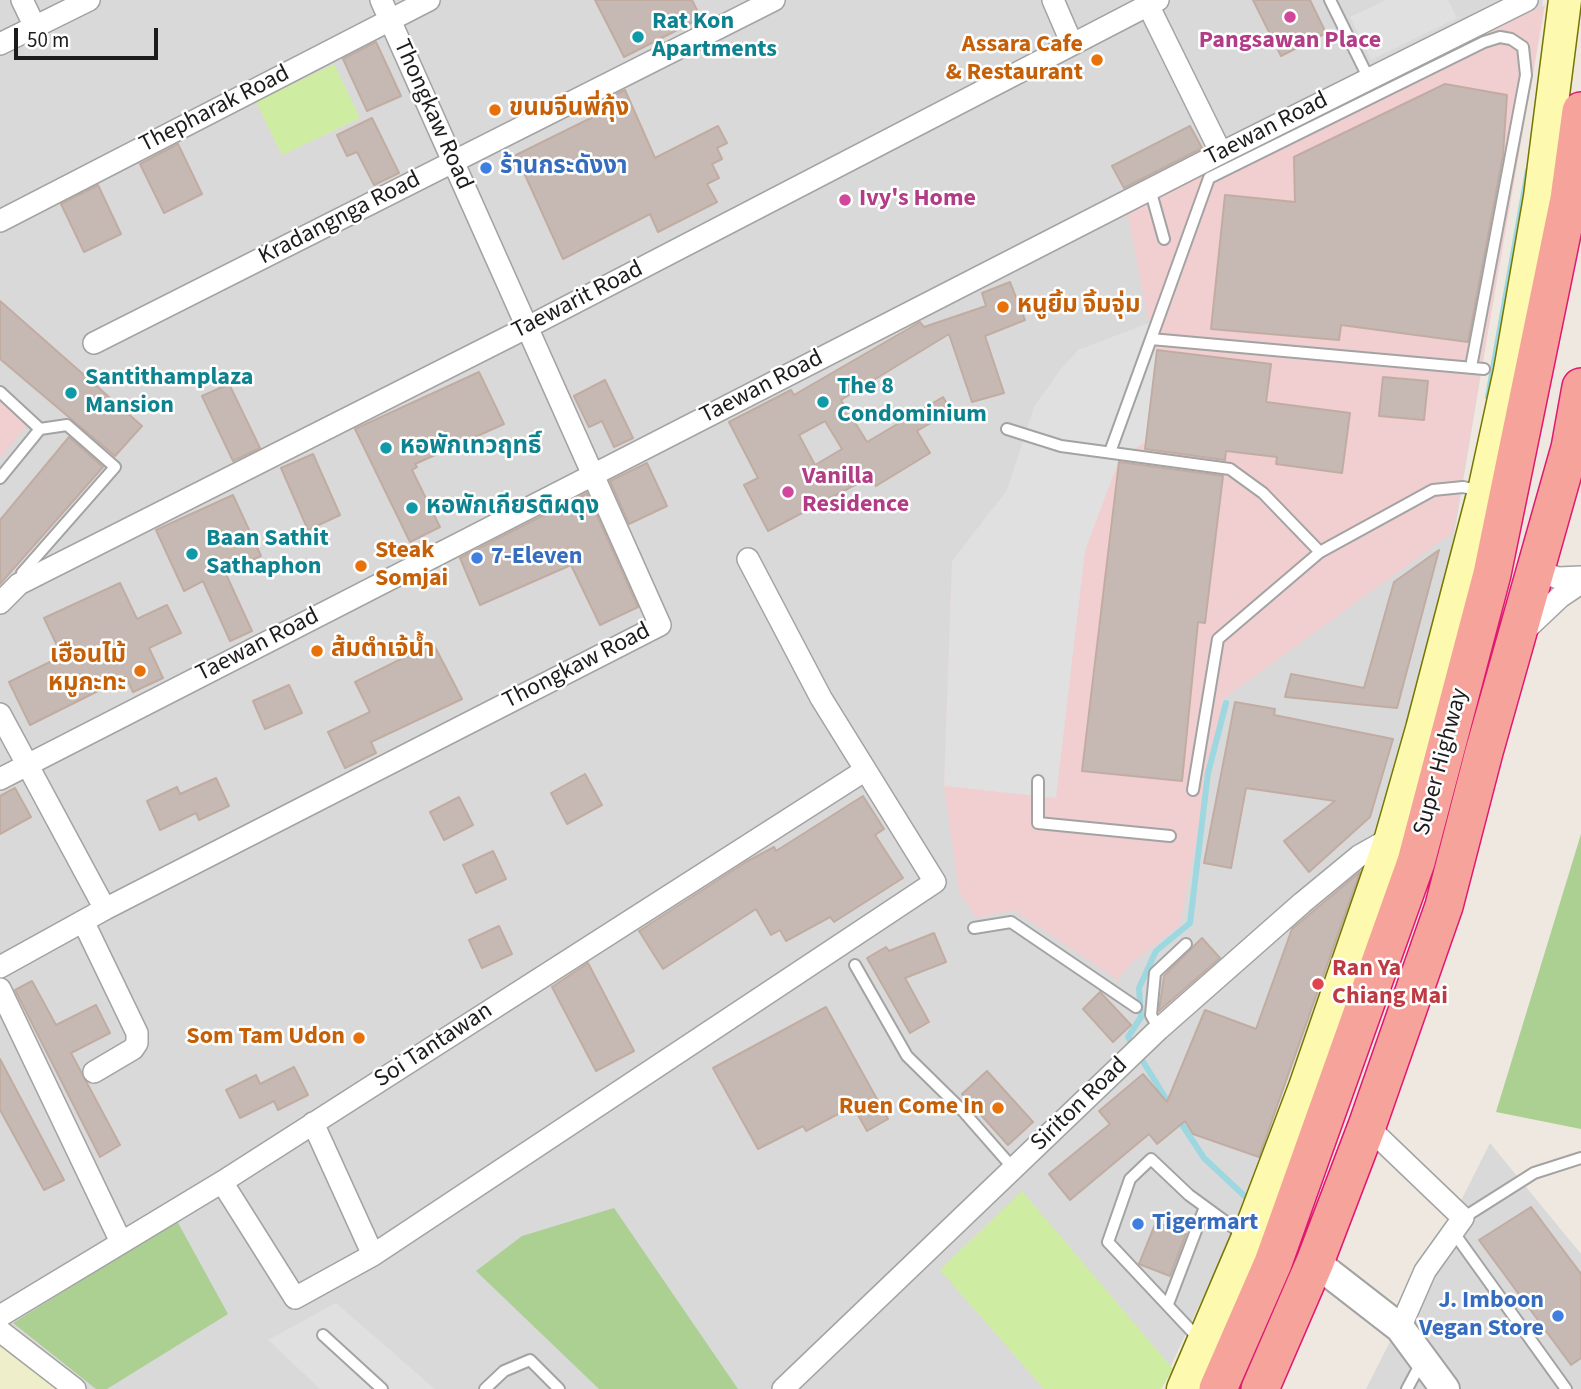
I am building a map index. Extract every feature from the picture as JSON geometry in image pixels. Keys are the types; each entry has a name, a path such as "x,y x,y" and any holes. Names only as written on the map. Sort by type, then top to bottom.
{"highway":[{"name":"Super Highway","path":"1218,1389 1278,1250 1416,862 1492,574 1569,200 1581,111"},
{"name":"Super Highway","path":"1260,1389 1315,1262 1367,1126 1444,906 1514,646 1576,442 1581,387"}],"main road":[{"path":"1183,1389 1203,1344 1352,957 1391,838 1525,289 1565,0"}],"street":[{"path":"22,0 34,27"},
{"path":"0,44 89,0"},
{"name":"Thongkaw Road","path":"0,967 105,909 660,625 381,0"},
{"name":"Thepharak Road","path":"0,221 429,0"},
{"name":"Kradangnga Road","path":"94,344 774,0"},
{"path":"1053,0 1072,44"},
{"name":"Taewan Road","path":"0,779 1150,189 1527,0"},
{"path":"1153,3 1221,153"},
{"name":"Taewarit Road","path":"0,603 19,584 526,328 1153,3"},
{"path":"222,1182 296,1298 373,1255 935,882 821,698 748,559"},
{"path":"1538,563 1547,574 1558,578 1581,577"},
{"path":"1514,646 1531,622 1581,583"},
{"path":"0,714 105,909"},
{"name":"Soi Tantawan","path":"0,1316 222,1182 864,771"},
{"name":"Siriton Road","path":"783,1389 1155,1034 1302,903 1359,856 1391,838"},
{"path":"83,921 136,1033 137,1043 133,1049 94,1072"},
{"path":"0,989 121,1242"},
{"path":"313,1123 373,1255"},
{"path":"1367,1126 1458,1225 1425,1271 1400,1328"},
{"path":"1315,1262 1400,1328 1444,1389"},
{"path":"0,1331 75,1389"}],"lane":[{"path":"1331,0 1369,79"},
{"path":"1110,452 1209,177 1484,42 1500,37 1511,39 1523,47 1526,75 1471,367"},
{"path":"1150,189 1164,239"},
{"path":"1151,339 1484,369"},
{"path":"0,392 40,429"},
{"path":"0,478 40,429 67,425 115,467 22,573"},
{"path":"1007,429 1061,446 1230,469 1263,493 1320,552"},
{"path":"1193,790 1218,639 1320,552 1433,491 1475,489"},
{"path":"1038,781 1038,823 1170,836"},
{"path":"974,928 1011,922 1136,1007"},
{"path":"1155,1034 1151,1015 1154,972 1186,944"},
{"path":"855,965 908,1056 963,1111 1013,1168"},
{"path":"1566,1389 1458,1225 1534,1173 1581,1158"},
{"path":"1203,1344 1108,1242 1129,1179 1151,1159 1205,1207 1245,1235"},
{"path":"1168,1304 1205,1207"},
{"path":"323,1335 382,1389"},
{"path":"1407,1389 1423,1359"},
{"path":"485,1389 504,1371 530,1360 559,1389"}],"shaded area":[{"path":"0,0 1543,0 1453,542 1383,825 1224,1252 1160,1389 0,1389"},
{"path":"1386,0 1448,0 1457,18 1371,60 1350,17"},
{"path":"1545,5 1453,532 1223,699 1180,925 1130,964 1118,980 1014,910 976,918 959,891 944,786 952,561 1007,490 1034,407 1060,370 1078,350 1149,323 1127,210"},
{"path":"1149,323 1157,350 1146,441 1119,460 1085,551 1056,798 944,786 952,561 1007,490 1034,407 1060,370 1078,350"},
{"path":"0,399 29,423 0,458"},
{"path":"1490,1143 1581,1254 1581,1389 1366,1389"},
{"path":"336,1303 435,1389 320,1389 268,1340"}],"green space":[{"path":"334,64 360,118 282,155 256,102"},
{"path":"1581,834 1581,1129 1496,1112"},
{"path":"1022,1191 1173,1369 1161,1389 1044,1389 940,1270"},
{"path":"614,1208 738,1389 599,1389 476,1271 522,1236"},
{"path":"177,1221 228,1314 107,1389 96,1389 13,1323"},
{"path":"0,1336 66,1389 0,1389"}],"building":[{"name":"Rat Kon Apartments","path":"595,0 692,0 701,18 624,57"},
{"name":"Pangsawan Place","path":"1253,0 1310,0 1326,33 1281,56"},
{"path":"376,42 401,96 367,111 343,59"},
{"path":"1445,84 1507,95 1503,155 1468,342 1341,325 1339,340 1211,329 1225,195 1295,202 1294,157"},
{"path":"625,90 655,158 718,126 727,143 717,148 722,159 712,164 719,178 707,184 717,202 658,232 650,214 563,259 516,155 597,115 593,106"},
{"path":"372,118 399,173 374,185 357,152 347,156 337,135"},
{"path":"1190,126 1202,148 1124,188 1112,166"},
{"path":"178,144 202,194 164,213 140,164"},
{"path":"98,185 121,234 84,252 61,204"},
{"path":"1010,282 1025,320 985,336 1004,393 972,402 949,334 841,400 867,442 943,397 951,411 917,431 930,453 876,486 870,477 768,531 744,485 758,478 729,422 791,390 794,395 920,322 924,327 986,306 982,293","holes":["825,421 842,449 815,465 799,435"]},
{"name":"Santithamplaza Mansion","path":"0,301 142,426 115,456 0,359"},
{"path":"1157,350 1271,364 1266,402 1350,413 1342,473 1276,464 1277,457 1226,451 1225,460 1145,449"},
{"path":"479,372 504,424 415,464 417,467 412,470 440,527 410,542 355,429"},
{"path":"1383,377 1428,381 1424,420 1379,416"},
{"path":"605,380 633,438 614,447 602,421 589,427 574,396"},
{"path":"229,384 260,448 233,461 202,396"},
{"path":"69,437 103,467 0,584 0,520"},
{"path":"313,454 340,515 308,530 281,468"},
{"path":"1119,462 1223,476 1205,623 1198,622 1182,781 1082,771"},
{"path":"647,463 667,506 629,524 610,481"},
{"path":"587,493 638,607 600,625 571,565 480,605 460,558"},
{"name":"Baan Sathit Sathaphon","path":"233,495 261,556 225,572 252,631 230,641 203,581 184,591 156,530"},
{"path":"1439,550 1397,708 1285,697 1291,674 1364,688 1394,582"},
{"path":"120,583 137,619 167,605 181,633 149,648 163,678 133,692 126,677 30,725 9,682 62,656 44,618"},
{"path":"433,643 462,699 371,742 376,753 345,768 328,732 370,712 355,682"},
{"path":"289,685 302,713 265,729 253,701"},
{"path":"1235,702 1275,709 1274,715 1393,739 1370,817 1309,872 1284,841 1335,801 1246,788 1231,868 1204,863"},
{"path":"585,774 602,805 567,824 551,793"},
{"path":"216,778 229,806 199,820 196,813 160,830 147,801 177,787 180,794"},
{"path":"15,788 31,817 0,834 0,796"},
{"path":"863,796 884,829 875,835 903,878 834,922 830,917 786,941 780,930 771,935 756,909 663,969 639,931 746,862 774,847 776,851"},
{"path":"459,797 473,825 444,840 430,812"},
{"path":"493,851 506,879 476,893 463,865"},
{"path":"1360,872 1259,1157 1193,1134 1185,1121 1157,1144 1149,1134 1070,1200 1049,1174 1110,1124 1099,1111 1143,1074 1167,1102 1205,1010 1256,1029 1292,929"},
{"path":"499,926 512,954 482,968 469,940"},
{"path":"934,933 946,962 905,978 929,1022 910,1033 867,958 886,947 889,951"},
{"path":"1202,938 1220,958 1159,1011 1164,976"},
{"path":"588,963 634,1051 596,1071 552,987"},
{"path":"32,981 56,1025 96,1005 110,1033 71,1053 120,1145 100,1157 15,990"},
{"path":"1100,992 1131,1025 1113,1042 1083,1009"},
{"path":"826,1007 888,1119 867,1131 853,1106 806,1131 803,1126 758,1149 713,1068"},
{"path":"0,1059 64,1180 44,1190 0,1110"},
{"path":"294,1067 308,1095 278,1110 274,1101 240,1118 226,1090 256,1075 260,1084"},
{"name":"Ruen Come In","path":"987,1071 1033,1122 1008,1145 962,1094"},
{"name":"J. Imboon Vegan Store","path":"1531,1207 1581,1274 1581,1358 1571,1365 1479,1240"},
{"path":"1156,1222 1186,1234 1170,1276 1139,1264"}],"waterway":[{"path":"1488,397 1528,170"},
{"path":"1171,1107 1128,1037 1141,1017 1139,988 1156,951 1190,923 1208,773 1226,703"},
{"path":"1177,1117 1204,1158 1252,1203"}],"place":[{"name":"Pangsawan Place","path":"1290,17"},
{"name":"Rat Kon Apartments","path":"638,37"},
{"name":"Assara Cafe & Restaurant","path":"1097,60"},
{"name":"ขนมจีนพี่กุ้ง","path":"495,110"},
{"name":"ร้านกระดังงา","path":"486,168"},
{"name":"Ivy's Home","path":"845,200"},
{"name":"หนูยิ้ม จิ้มจุ่ม","path":"1003,307"},
{"name":"Santithamplaza Mansion","path":"71,393"},
{"name":"The 8 Condominium","path":"823,402"},
{"name":"หอพักเทวฤทธิ์","path":"386,448"},
{"name":"Vanilla Residence","path":"788,492"},
{"name":"หอพักเกียรติผดุง","path":"412,508"},
{"name":"Baan Sathit Sathaphon","path":"192,554"},
{"name":"7-Eleven","path":"477,558"},
{"name":"Steak Somjai","path":"361,566"},
{"name":"ส้มตำเจ้น้ำ","path":"317,651"},
{"name":"เฮือนไม้ หมูกะทะ","path":"140,671"},
{"name":"Ran Ya Chiang Mai","path":"1318,984"},
{"name":"Som Tam Udon","path":"359,1038"},
{"name":"Ruen Come In","path":"998,1108"},
{"name":"Tigermart","path":"1138,1224"},
{"name":"J. Imboon Vegan Store","path":"1558,1316"}]}
